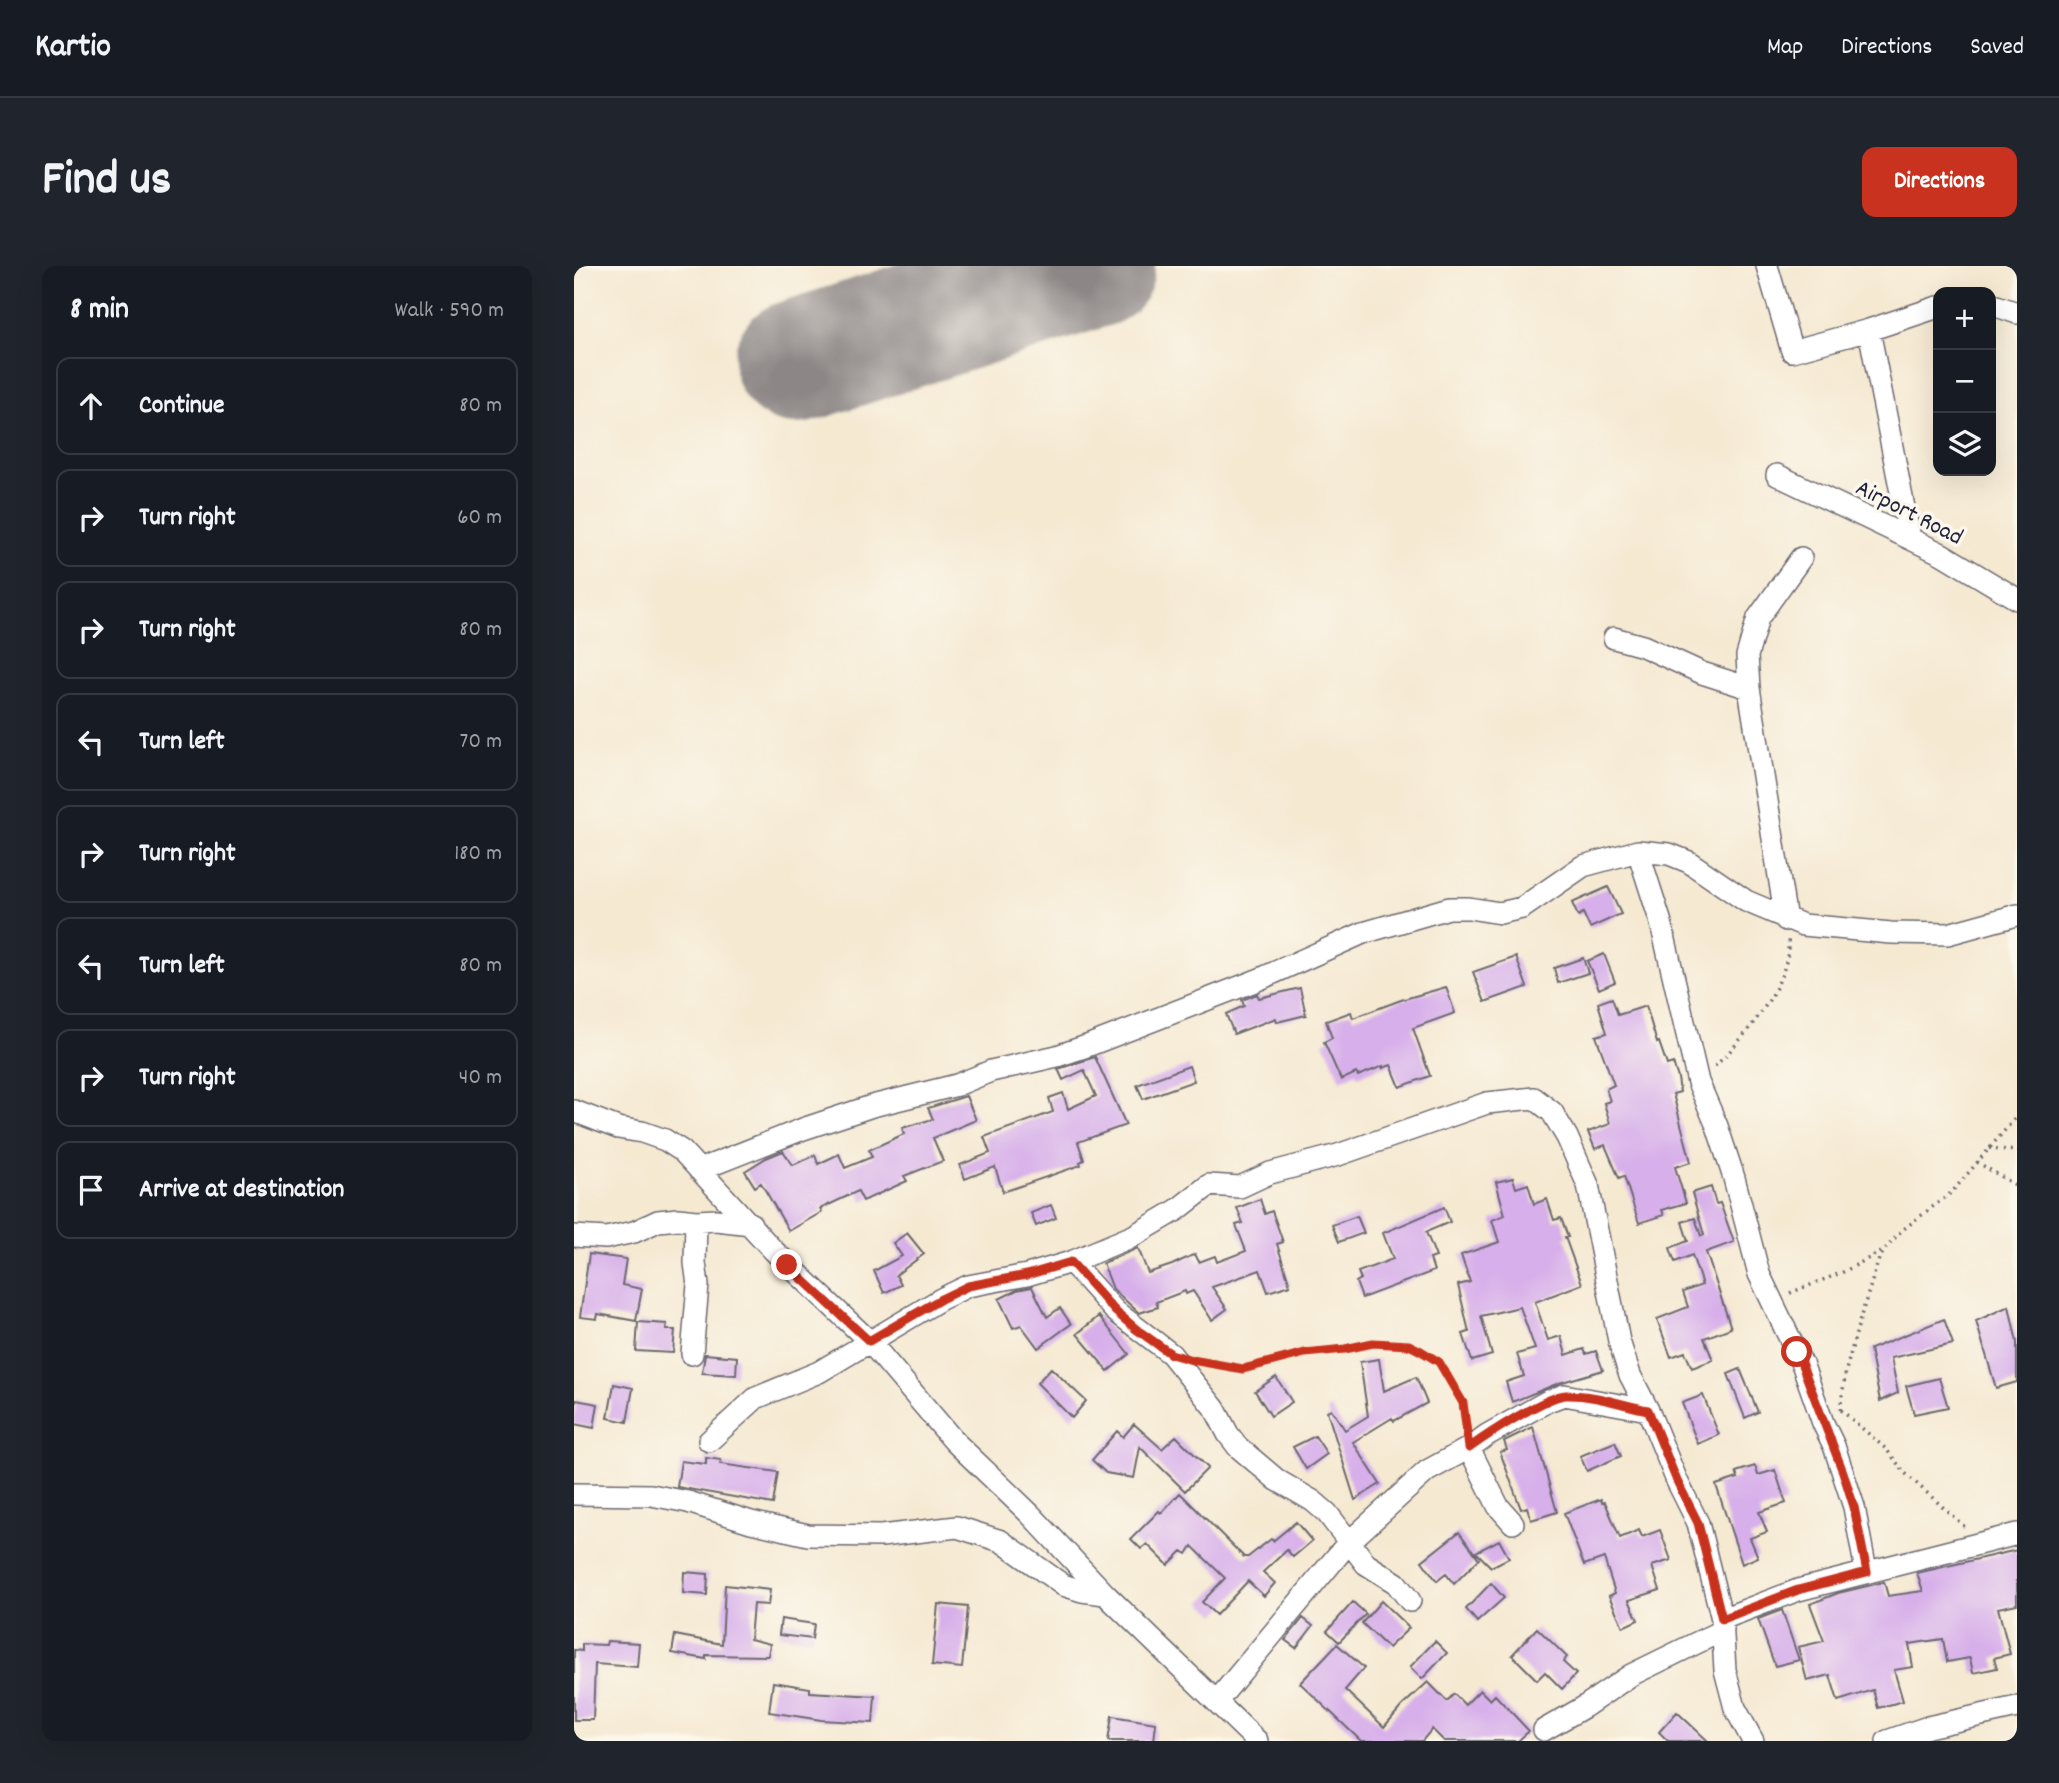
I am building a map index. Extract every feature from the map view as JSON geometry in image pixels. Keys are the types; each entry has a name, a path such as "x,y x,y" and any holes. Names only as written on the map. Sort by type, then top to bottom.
{"street":[{"path":"1767,266 1792,351 1870,330 1933,309"},
{"path":"1996,306 2017,313"},
{"path":"1870,330 1910,538"},
{"name":"Airport Road","path":"1777,475 1942,554 2017,600"},
{"path":"1786,919 1749,688 1747,656 1758,618 1801,558"},
{"path":"1614,638 1643,646 1702,673 1749,688"},
{"path":"1638,850 1661,923 1698,1082 1730,1166 1759,1274 1803,1366 1822,1423 1835,1446 1854,1507 1867,1572"},
{"path":"699,1170 803,1129 872,1106 957,1085 991,1071 1058,1056 1087,1046 1260,979 1363,933 1450,908 1500,913 1522,908 1583,866 1638,850 1670,854 1689,862 1746,901 1803,925 1891,933 1948,934 2017,915"},
{"path":"709,1441 756,1398 819,1372 941,1299 968,1286 1027,1275 1071,1262 1133,1236 1177,1210 1209,1185 1240,1187 1270,1173 1338,1156 1487,1103 1534,1098 1552,1112 1567,1137 1588,1185 1619,1341 1630,1375 1698,1523 1722,1625 1726,1670 1735,1708 1753,1741"},
{"path":"574,1111 618,1128 665,1140 682,1151 801,1279 869,1341 954,1441 1030,1514 1105,1594 1256,1741"},
{"path":"574,1236 606,1238 634,1232 658,1222 678,1219 751,1224"},
{"path":"692,1354 698,1285 695,1263 696,1221"},
{"path":"1071,1262 1115,1311 1171,1354 1215,1409 1238,1447 1277,1480 1313,1501 1327,1513 1366,1564 1396,1583 1410,1601"},
{"path":"1217,1701 1348,1543 1426,1471 1548,1401 1564,1395 1648,1410"},
{"path":"1469,1448 1498,1506 1513,1523"},
{"path":"574,1494 651,1495 688,1502 751,1522 808,1535 881,1536 957,1527 1001,1541 1063,1585 1105,1594"},
{"path":"1544,1730 1631,1675 1722,1625 1798,1590 2017,1534"},
{"path":"1887,1741 1928,1727 2017,1707"}],"path":[{"path":"1698,1082 1737,1042 1769,999 1789,953 1786,919"},
{"path":"1835,1446 1846,1370 1879,1259 1901,1231 1952,1192 2017,1116"},
{"path":"1989,1148 2017,1151"},
{"path":"1977,1162 2017,1186"},
{"path":"1769,1298 1798,1291 1843,1272 1886,1248"},
{"path":"1171,1354 1223,1367 1243,1369 1305,1353 1334,1351 1373,1343 1409,1345 1439,1362 1451,1381 1463,1403 1469,1448"},
{"path":"1840,1410 1886,1449 1905,1473 1981,1543"}],"building":[{"path":"1608,887 1621,914 1590,928 1583,913 1578,916 1572,903"},
{"path":"1604,954 1615,982 1599,989 1587,961"},
{"path":"1516,957 1527,987 1485,1002 1473,972"},
{"path":"1583,958 1588,973 1558,983 1554,968"},
{"path":"1446,987 1455,1013 1413,1028 1430,1076 1400,1087 1391,1065 1358,1076 1356,1073 1341,1080 1324,1042 1332,1038 1326,1021 1351,1012 1353,1018"},
{"path":"1300,988 1306,1015 1277,1022 1276,1018 1234,1034 1226,1014 1244,1006 1242,1000 1257,994 1259,998"},
{"path":"1612,998 1618,1015 1646,1006 1657,1043 1659,1042 1667,1065 1673,1063 1678,1078 1680,1092 1673,1094 1691,1162 1675,1167 1686,1203 1662,1210 1664,1215 1639,1223 1624,1176 1619,1178 1605,1145 1595,1149 1588,1132 1610,1124 1604,1103 1610,1101 1606,1089 1614,1085 1596,1036 1607,1033 1598,1003"},
{"path":"1095,1057 1126,1125 1078,1142 1084,1160 1080,1162 1081,1165 1003,1192 995,1167 965,1179 960,1165 990,1153 984,1137 1053,1112 1049,1098 1063,1093 1068,1109 1096,1096 1084,1070 1063,1080 1058,1069"},
{"path":"1189,1066 1194,1081 1143,1099 1137,1085"},
{"path":"966,1096 976,1120 933,1138 943,1161 904,1176 907,1181 863,1201 858,1191 820,1209 822,1212 789,1231 761,1183 755,1187 745,1171 783,1151 793,1165 815,1155 818,1164 839,1154 845,1168 872,1157 869,1150 904,1134 902,1128 933,1119 928,1108"},
{"path":"1513,1178 1516,1188 1528,1184 1534,1204 1547,1199 1554,1220 1561,1218 1582,1284 1535,1302 1548,1340 1561,1336 1566,1355 1584,1349 1586,1354 1596,1351 1603,1370 1559,1383 1512,1402 1506,1382 1524,1376 1517,1354 1535,1349 1520,1307 1481,1316 1492,1355 1472,1361 1463,1334 1469,1332 1458,1285 1470,1282 1461,1255 1499,1242 1492,1220 1505,1215 1496,1182"},
{"path":"1711,1187 1716,1204 1720,1203 1734,1242 1706,1252 1731,1328 1704,1338 1713,1360 1692,1368 1685,1352 1671,1357 1657,1319 1688,1307 1683,1292 1702,1285 1692,1255 1675,1262 1670,1248 1688,1241 1682,1222 1695,1218 1701,1236 1704,1235 1692,1193"},
{"path":"1260,1199 1265,1214 1272,1211 1283,1242 1277,1244 1290,1285 1268,1292 1260,1270 1212,1287 1227,1309 1212,1320 1193,1291 1186,1294 1185,1291 1156,1302 1158,1307 1139,1313 1113,1289 1103,1263 1138,1248 1148,1273 1195,1254 1199,1262 1215,1256 1217,1262 1246,1251 1236,1225 1243,1223 1237,1208"},
{"path":"1051,1205 1056,1218 1036,1226 1031,1213"},
{"path":"1444,1207 1450,1222 1426,1232 1436,1257 1430,1259 1434,1271 1362,1298 1356,1282 1361,1279 1358,1272 1393,1259 1383,1233"},
{"path":"1357,1216 1364,1233 1339,1242 1332,1225"},
{"path":"907,1233 924,1254 896,1275 901,1285 884,1293 874,1271 902,1256 893,1243"},
{"path":"589,1254 626,1259 622,1285 642,1289 636,1321 598,1314 597,1319 580,1317"},
{"path":"1032,1287 1047,1317 1060,1308 1071,1324 1038,1348 1021,1325 1013,1328 999,1299 1017,1290"},
{"path":"2009,1306 2017,1342 2017,1382 1996,1388 1976,1321"},
{"path":"1099,1316 1129,1354 1108,1371 1077,1334"},
{"path":"1944,1319 1953,1344 1891,1358 1898,1393 1880,1401 1870,1349"},
{"path":"638,1322 667,1324 666,1330 675,1330 673,1353 636,1351"},
{"path":"705,1354 737,1357 736,1375 702,1373"},
{"path":"1379,1359 1384,1391 1416,1377 1427,1403 1394,1421 1392,1418 1353,1442 1380,1484 1355,1500 1327,1411 1331,1409 1345,1430 1368,1416 1360,1362"},
{"path":"1051,1368 1086,1401 1072,1418 1037,1383"},
{"path":"1740,1369 1758,1412 1745,1418 1728,1374"},
{"path":"1276,1377 1292,1402 1271,1416 1255,1391"},
{"path":"1939,1378 1948,1407 1914,1414 1906,1386"},
{"path":"614,1384 633,1388 627,1422 608,1418"},
{"path":"1703,1395 1719,1435 1698,1444 1682,1403"},
{"path":"576,1400 598,1404 594,1428 574,1424"},
{"path":"1134,1424 1162,1449 1176,1436 1208,1468 1185,1491 1140,1447 1134,1478 1106,1473 1092,1460 1117,1431 1123,1437"},
{"path":"1533,1427 1557,1512 1531,1520 1527,1507 1521,1509 1500,1452 1507,1450 1504,1441"},
{"path":"1315,1436 1327,1454 1306,1469 1293,1447"},
{"path":"1615,1442 1621,1456 1587,1471 1580,1456"},
{"path":"706,1458 721,1460 720,1464 778,1472 773,1504 677,1487 681,1461 706,1464"},
{"path":"1755,1466 1758,1475 1775,1470 1786,1503 1759,1512 1767,1532 1750,1538 1758,1557 1742,1564 1716,1485 1738,1478 1736,1472"},
{"path":"1180,1493 1244,1557 1248,1557 1271,1539 1273,1541 1296,1522 1312,1541 1293,1557 1287,1550 1263,1572 1275,1583 1264,1596 1248,1581 1216,1615 1202,1602 1225,1578 1192,1546 1187,1554 1182,1551 1168,1565 1147,1544 1141,1549 1131,1539"},
{"path":"1601,1499 1602,1503 1605,1502 1620,1538 1639,1530 1642,1537 1660,1530 1671,1560 1652,1566 1660,1590 1629,1600 1638,1620 1623,1627 1609,1596 1615,1593 1604,1558 1584,1565 1564,1513"},
{"path":"1459,1532 1479,1559 1454,1584 1446,1574 1437,1581 1422,1561"},
{"path":"1499,1540 1509,1558 1491,1567 1476,1552"},
{"path":"2017,1550 2017,1604 1998,1608 2010,1654 1994,1658 1997,1668 1973,1673 1970,1658 1947,1662 1943,1639 1909,1644 1913,1667 1894,1670 1903,1701 1878,1708 1873,1690 1838,1701 1830,1675 1807,1681 1798,1647 1824,1641 1810,1604 1838,1593 1884,1582 1888,1596 1923,1591 1917,1573"},
{"path":"684,1572 708,1574 707,1595 683,1593"},
{"path":"1491,1583 1504,1598 1477,1622 1466,1609"},
{"path":"725,1585 770,1590 768,1605 753,1604 750,1639 770,1644 768,1656 706,1655 706,1659 672,1653 675,1635 722,1644"},
{"path":"1381,1601 1409,1628 1388,1648 1362,1623"},
{"path":"1353,1602 1366,1614 1339,1642 1327,1631"},
{"path":"938,1604 968,1607 962,1668 932,1665"},
{"path":"1782,1610 1799,1660 1775,1666 1758,1619"},
{"path":"1303,1618 1313,1626 1296,1648 1285,1640"},
{"path":"781,1619 814,1624 812,1639 779,1635"},
{"path":"1537,1628 1567,1657 1563,1662 1576,1674 1562,1689 1545,1672 1537,1680 1512,1655"},
{"path":"607,1641 639,1643 637,1667 595,1664 593,1720 574,1720 574,1650 582,1651 582,1644 606,1645"},
{"path":"1435,1641 1447,1653 1422,1679 1410,1667"},
{"path":"1337,1644 1364,1668 1345,1690 1384,1727 1428,1682 1447,1701 1454,1694 1465,1705 1480,1690 1490,1700 1495,1695 1529,1731 1518,1741 1444,1741 1432,1729 1422,1741 1361,1741 1300,1683"},
{"path":"773,1682 810,1688 810,1692 875,1696 873,1723 821,1720 769,1712"},
{"path":"1677,1712 1708,1741 1668,1741 1659,1732"},
{"path":"1112,1716 1156,1723 1154,1741 1108,1741"}],"runway":[{"path":"796,362 1093,266"}],"route":[{"path":"787,1265 869,1341 968,1286 1027,1275 1071,1262 1115,1311 1136,1329 1171,1354 1192,1360 1243,1369 1305,1353 1323,1353 1373,1343 1409,1345 1439,1362 1451,1381 1463,1403 1469,1448 1487,1435 1564,1395 1648,1410 1677,1481 1698,1523 1722,1619 1798,1590 1867,1572 1854,1507 1835,1446 1822,1423 1797,1352"}]}
